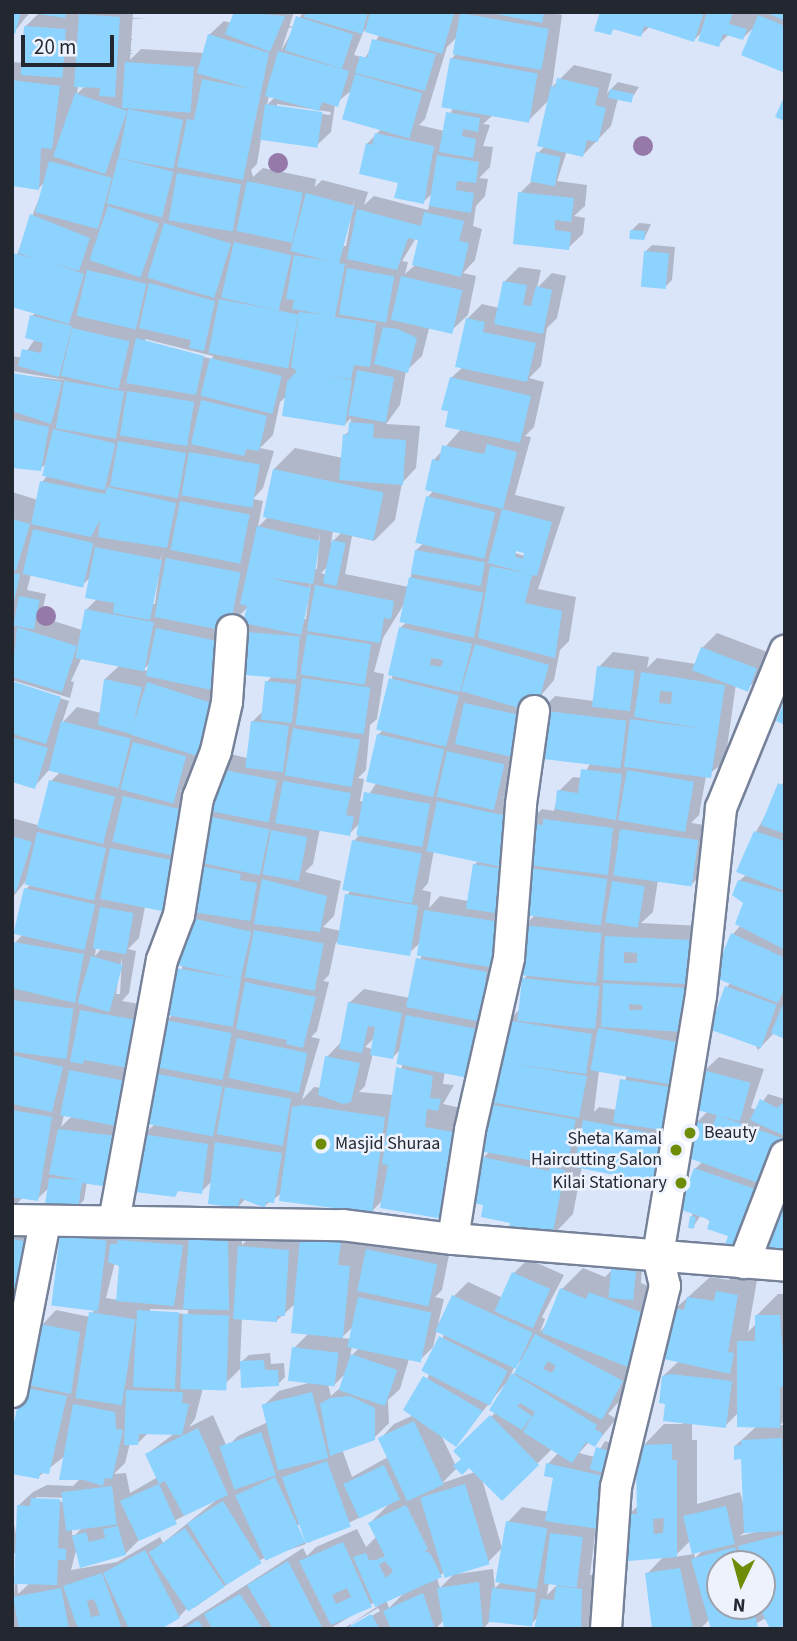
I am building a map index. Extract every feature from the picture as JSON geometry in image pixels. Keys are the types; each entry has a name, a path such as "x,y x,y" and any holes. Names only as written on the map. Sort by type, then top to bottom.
{"street":[{"path":"114,1221 162,960 179,915 198,798 216,751 227,702 232,630"},
{"path":"606,1629 616,1487 666,1286 658,1255 701,996 721,808 785,651"},
{"path":"453,1240 470,1130 509,958 521,804 534,711"},
{"path":"744,1263 785,1156"},
{"path":"12,1220 342,1225 453,1240 785,1266"},
{"path":"12,1392 46,1222"}],"building":[{"path":"12,12 21,12 15,34 12,34"},
{"path":"24,12 66,12 65,18"},
{"path":"234,12 285,16 270,52 225,34"},
{"path":"306,12 368,12 362,34 304,17"},
{"path":"370,12 454,14 442,54 365,32"},
{"path":"485,12 544,12 542,23"},
{"path":"600,12 704,12 694,42 644,26 641,37 613,29 611,35 594,31"},
{"path":"707,12 733,12 729,24 747,29 743,40 723,34 719,47 698,41"},
{"path":"765,12 785,12 785,21"},
{"path":"460,13 549,29 541,70 453,54"},
{"path":"79,14 120,17 115,97 99,96 100,88 74,87"},
{"path":"758,15 785,26 785,73 741,55"},
{"path":"296,16 353,35 342,69 285,50"},
{"path":"24,26 66,29 62,78 21,75"},
{"path":"208,34 269,53 243,180 177,167 187,119 194,120 202,79 251,89 197,73"},
{"path":"372,39 436,54 425,91 355,73 360,56 367,58"},
{"path":"278,51 349,71 338,107 322,102 319,111 265,96"},
{"path":"450,58 538,73 529,123 441,107"},
{"path":"125,62 194,67 191,113 122,108"},
{"path":"355,74 422,93 409,138 342,119"},
{"path":"557,78 599,88 595,105 606,108 598,142 587,140 583,157 537,146 551,86 555,87"},
{"path":"12,80 60,86 52,149 41,148 39,190 12,186"},
{"path":"610,89 633,94 632,103 608,98"},
{"path":"75,93 127,111 105,174 53,156"},
{"path":"785,95 785,121 775,117"},
{"path":"265,104 322,112 317,148 260,140"},
{"path":"128,109 183,120 173,169 118,158"},
{"path":"446,112 480,118 478,132 463,129 462,136 476,139 473,158 439,152"},
{"path":"375,133 434,146 424,204 394,198 398,183 359,174 366,143 372,145"},
{"path":"536,152 561,157 555,186 530,181"},
{"path":"437,155 479,162 476,183 457,181 456,190 474,193 471,213 429,206"},
{"path":"118,158 173,172 162,217 107,204"},
{"path":"49,161 112,178 98,229 35,212"},
{"path":"177,173 241,184 233,232 169,220"},
{"path":"247,181 303,193 292,243 236,231"},
{"path":"518,192 574,198 571,222 555,220 555,230 571,232 569,250 513,244"},
{"path":"306,193 354,206 339,264 290,251"},
{"path":"108,206 159,224 141,277 89,260"},
{"path":"357,209 421,226 424,212 464,221 459,241 469,243 461,277 412,265 418,240 408,238 397,270 347,259"},
{"path":"30,214 90,238 79,271 52,263 84,274 69,324 12,307 12,253 33,258 18,253"},
{"path":"164,223 231,243 214,298 147,278"},
{"path":"630,230 645,231 644,240 629,239"},
{"path":"234,242 291,255 279,311 221,298"},
{"path":"644,251 669,253 666,289 641,287"},
{"path":"294,255 345,264 335,317 376,323 370,367 354,365 351,379 325,375 352,380 345,426 282,416 287,382 297,371 291,367 299,312 326,315 292,309 294,300 286,299"},
{"path":"347,268 394,276 386,323 339,314"},
{"path":"87,270 146,284 136,330 76,316"},
{"path":"401,276 462,290 452,334 391,320"},
{"path":"503,281 527,285 523,305 531,306 536,286 552,290 543,334 494,324"},
{"path":"149,283 215,301 204,351 189,348 191,340 139,328"},
{"path":"219,299 299,314 288,368 209,353"},
{"path":"30,315 72,326 59,377 18,366 22,349 41,353 43,343 25,338"},
{"path":"466,318 485,322 483,332 536,343 527,382 455,367"},
{"path":"383,327 398,329 417,338 408,373 374,364"},
{"path":"72,328 129,341 118,389 61,376"},
{"path":"136,338 204,356 196,395 126,383"},
{"path":"210,358 282,376 272,414 201,396"},
{"path":"357,370 394,377 386,422 348,415"},
{"path":"12,373 62,382 51,424 12,411"},
{"path":"450,377 531,396 520,443 445,427 448,411 441,410"},
{"path":"64,381 124,392 116,439 56,428"},
{"path":"127,391 194,402 187,446 120,435"},
{"path":"201,400 267,416 259,451 246,449 244,456 191,444"},
{"path":"12,419 49,427 41,471 12,468"},
{"path":"349,422 374,424 373,438 406,440 403,485 339,480 343,434 348,435"},
{"path":"53,429 115,443 105,490 42,476"},
{"path":"118,441 186,453 178,498 110,486"},
{"path":"487,444 517,452 503,509 425,490 432,459 439,461 442,445 484,454"},
{"path":"189,452 260,465 252,508 181,495"},
{"path":"273,469 384,492 373,540 263,517"},
{"path":"40,481 105,494 107,487 176,503 167,548 98,537 100,520 91,537 31,524"},
{"path":"426,496 495,512 484,559 415,543"},
{"path":"180,501 250,515 240,564 170,550"},
{"path":"502,509 552,522 537,576 532,575 525,603 562,611 555,658 478,638 490,566 526,573 488,563","holes":["516,551 524,553 523,559 515,557"]},
{"path":"12,519 30,524 16,571 12,570"},
{"path":"257,526 320,541 313,584 270,578 311,588 301,635 243,623 247,606 240,604"},
{"path":"33,529 93,543 83,588 23,574"},
{"path":"332,540 346,543 337,586 323,583"},
{"path":"95,547 162,560 150,620 113,613 114,603 85,598"},
{"path":"415,550 485,562 481,586 411,574"},
{"path":"166,558 241,573 229,631 155,617"},
{"path":"12,573 20,574 13,606 12,606"},
{"path":"409,577 483,593 474,638 399,622"},
{"path":"315,585 394,601 391,619 384,618 380,643 307,631"},
{"path":"19,596 40,600 34,629 13,625"},
{"path":"85,609 154,622 144,671 75,658"},
{"path":"17,627 77,646 62,692 12,677"},
{"path":"399,627 472,644 460,692 388,675","holes":["431,658 443,660 441,667 430,665"]},
{"path":"156,628 221,642 210,690 146,676"},
{"path":"236,631 300,637 296,679 232,674"},
{"path":"307,634 371,644 365,685 301,674"},
{"path":"475,644 549,665 540,697 534,695 529,711 461,691"},
{"path":"701,647 757,669 748,692 692,670"},
{"path":"597,666 635,671 630,711 592,707"},
{"path":"641,672 725,685 711,778 624,767 630,719 704,729 634,717","holes":["660,691 672,692 671,704 659,703"]},
{"path":"302,678 370,688 364,734 295,725"},
{"path":"389,678 459,695 446,747 376,729"},
{"path":"104,679 142,687 131,734 98,725"},
{"path":"12,681 61,697 46,744 13,734"},
{"path":"265,681 296,684 292,723 261,720"},
{"path":"147,682 218,705 201,757 130,734"},
{"path":"785,700 785,725 776,721"},
{"path":"464,703 520,715 521,759 455,744"},
{"path":"539,710 626,721 620,768 533,758"},
{"path":"61,721 131,738 119,788 49,770"},
{"path":"251,721 289,726 283,772 245,768"},
{"path":"293,728 360,740 352,787 285,775"},
{"path":"377,734 444,750 433,797 366,782"},
{"path":"12,737 48,748 35,789 12,782"},
{"path":"133,742 186,756 173,804 120,789"},
{"path":"447,751 504,764 494,810 436,797"},
{"path":"214,768 277,780 269,822 206,810"},
{"path":"581,769 622,774 616,820 555,809 557,790 578,793"},
{"path":"627,770 694,782 685,832 618,820"},
{"path":"49,780 115,796 103,844 37,828"},
{"path":"283,781 351,793 346,815 354,817 350,836 275,823"},
{"path":"778,783 785,786 785,834 761,825"},
{"path":"364,792 430,804 422,847 356,835"},
{"path":"123,796 193,812 183,858 112,842"},
{"path":"437,801 518,818 508,868 426,851"},
{"path":"207,816 270,829 260,875 197,862"},
{"path":"543,819 613,828 608,875 520,864 526,823 543,825"},
{"path":"620,829 698,840 692,887 613,876"},
{"path":"271,830 307,837 299,881 262,874"},
{"path":"754,831 785,841 785,891 736,872"},
{"path":"37,832 106,848 94,901 25,885"},
{"path":"12,836 32,842 16,892 12,890"},
{"path":"352,840 422,854 412,904 342,890"},
{"path":"110,848 180,862 170,913 100,899"},
{"path":"473,864 511,870 503,914 466,908"},
{"path":"196,865 241,874 240,880 257,883 250,921 186,911"},
{"path":"529,868 607,879 601,926 522,915"},
{"path":"262,879 327,896 320,932 254,924"},
{"path":"738,880 785,893 785,950 735,924 743,903 732,895"},
{"path":"612,881 645,886 638,928 605,922"},
{"path":"24,888 95,904 85,950 13,934"},
{"path":"345,894 418,906 410,956 337,944"},
{"path":"100,907 133,913 126,954 93,948"},
{"path":"424,910 510,924 503,969 417,955"},
{"path":"187,917 251,932 240,980 176,965"},
{"path":"523,925 602,933 596,983 518,975"},
{"path":"254,930 324,944 315,991 245,977"},
{"path":"731,933 785,958 785,988 778,1003 713,977"},
{"path":"605,936 690,940 687,984 603,980","holes":["624,952 637,953 637,963 624,963"]},
{"path":"13,942 84,954 75,1003 12,988"},
{"path":"91,956 123,965 109,1012 77,1003"},
{"path":"416,958 487,972 485,980 500,982 492,1024 406,1007"},
{"path":"176,968 241,979 233,1027 168,1015"},
{"path":"522,978 600,986 595,1029 518,1021"},
{"path":"245,982 316,997 303,1048 286,1044 287,1040 236,1029"},
{"path":"603,983 687,988 684,1032 601,1027","holes":["629,1004 642,1005 642,1010 629,1010"]},
{"path":"725,986 777,1005 761,1048 709,1029"},
{"path":"785,999 785,1039 771,1033"},
{"path":"12,1000 73,1009 66,1059 12,1052"},
{"path":"348,1002 402,1013 393,1059 370,1055 375,1027 368,1026 362,1053 339,1049"},
{"path":"80,1010 149,1022 140,1070 84,1060 83,1064 70,1062"},
{"path":"406,1015 490,1031 481,1080 396,1064"},
{"path":"165,1020 232,1033 223,1080 156,1067"},
{"path":"506,1020 592,1034 586,1074 514,1064 587,1076 579,1118 490,1102"},
{"path":"598,1028 680,1042 672,1085 591,1070"},
{"path":"237,1038 307,1053 299,1093 228,1078"},
{"path":"12,1055 63,1067 52,1112 12,1104"},
{"path":"325,1056 360,1063 351,1102 343,1104 318,1095"},
{"path":"396,1067 433,1076 430,1098 441,1099 438,1111 427,1109 425,1127 465,1134 443,1219 380,1208 388,1165 382,1164"},
{"path":"69,1070 135,1083 126,1128 60,1115"},
{"path":"703,1070 750,1083 740,1121 693,1109"},
{"path":"153,1073 223,1087 213,1137 143,1123"},
{"path":"620,1079 671,1087 664,1131 613,1122"},
{"path":"225,1087 291,1099 283,1146 217,1134"},
{"path":"760,1099 777,1108 785,1101 785,1136 750,1120"},
{"path":"488,1104 576,1119 567,1167 480,1151"},
{"path":"302,1105 385,1117 372,1213 279,1201 292,1107"},
{"path":"12,1110 52,1117 38,1201 12,1197"},
{"path":"717,1115 784,1139 767,1186 683,1156 695,1121 712,1127"},
{"path":"583,1120 663,1135 653,1183 574,1167"},
{"path":"58,1129 125,1137 115,1188 82,1183 78,1209 45,1204 49,1178 80,1180 49,1174"},
{"path":"142,1134 208,1144 202,1194 178,1191 175,1197 135,1192"},
{"path":"215,1142 282,1153 274,1203 266,1202 265,1208 240,1198 238,1208 208,1204"},
{"path":"482,1157 549,1171 550,1167 565,1170 552,1237 509,1229 510,1223 481,1217 483,1205 473,1203"},
{"path":"694,1168 767,1193 741,1251 725,1245 728,1236 707,1229 710,1220 679,1209"},
{"path":"775,1209 785,1212 785,1254 763,1248"},
{"path":"690,1216 696,1217 694,1229 688,1228"},
{"path":"60,1235 107,1241 98,1311 51,1305"},
{"path":"189,1238 228,1239 229,1310 183,1309"},
{"path":"12,1239 29,1242 16,1310 12,1309"},
{"path":"300,1239 341,1242 338,1265 350,1266 343,1338 291,1333"},
{"path":"118,1240 183,1245 174,1306 116,1301 119,1266 108,1262 110,1244 117,1244"},
{"path":"238,1246 289,1250 285,1316 277,1316 277,1322 233,1319"},
{"path":"366,1249 437,1264 428,1306 357,1291"},
{"path":"611,1269 636,1271 633,1300 608,1298"},
{"path":"512,1272 550,1289 533,1328 495,1311"},
{"path":"560,1288 586,1299 589,1292 653,1317 633,1369 542,1333"},
{"path":"716,1291 738,1295 728,1352 734,1353 730,1374 664,1359 673,1308 684,1310 687,1297 714,1301"},
{"path":"452,1295 533,1333 516,1369 435,1331"},
{"path":"358,1297 431,1313 421,1362 347,1347"},
{"path":"137,1310 179,1312 175,1389 133,1387"},
{"path":"89,1312 135,1319 122,1405 75,1398"},
{"path":"183,1314 229,1316 226,1391 180,1389"},
{"path":"755,1315 780,1315 785,1387 780,1387 780,1428 737,1427 737,1341 755,1341"},
{"path":"40,1324 80,1332 71,1394 23,1384"},
{"path":"535,1334 623,1381 602,1420 514,1373","holes":["548,1361 556,1366 552,1373 543,1369"]},
{"path":"439,1336 508,1371 490,1406 421,1371"},
{"path":"292,1347 339,1353 335,1386 288,1381"},
{"path":"351,1354 397,1370 385,1406 339,1390"},
{"path":"264,1360 265,1370 278,1370 279,1386 241,1388 240,1361"},
{"path":"512,1373 597,1425 595,1429 603,1434 595,1447 586,1442 572,1463 523,1432 535,1412 520,1403 517,1406 532,1416 522,1430 489,1410"},
{"path":"671,1374 732,1381 726,1428 663,1421 665,1404 659,1403 662,1376"},
{"path":"423,1376 483,1411 456,1447 403,1410"},
{"path":"22,1387 67,1396 49,1474 40,1473 39,1479 12,1474 12,1430"},
{"path":"126,1390 183,1392 182,1403 189,1404 182,1435 139,1434 138,1445 124,1445"},
{"path":"312,1392 328,1458 278,1471 262,1405"},
{"path":"350,1396 375,1408 375,1440 330,1456 320,1404 330,1398"},
{"path":"73,1404 115,1412 116,1429 123,1430 112,1479 105,1478 103,1486 84,1480 59,1480"},
{"path":"490,1415 539,1465 502,1501 469,1468 462,1475 453,1466 461,1459 453,1451"},
{"path":"414,1421 444,1484 407,1501 378,1438"},
{"path":"198,1428 228,1495 184,1516 165,1481 159,1484 145,1454"},
{"path":"261,1432 276,1475 234,1490 219,1446"},
{"path":"782,1438 785,1531 744,1533 741,1459 734,1460 734,1446 741,1445 741,1440"},
{"path":"672,1444 672,1460 677,1460 677,1557 628,1561 627,1514 637,1514 636,1462 641,1462 641,1445","holes":["664,1518 663,1533 654,1534 653,1519"]},
{"path":"596,1447 613,1452 607,1474 590,1469"},
{"path":"327,1461 351,1527 306,1543 282,1477"},
{"path":"546,1463 608,1477 599,1529 545,1521 553,1478 544,1476"},
{"path":"384,1465 400,1499 359,1518 343,1484"},
{"path":"275,1477 305,1542 266,1561 235,1496"},
{"path":"159,1484 177,1524 139,1541 120,1501"},
{"path":"465,1484 490,1564 445,1578 420,1498"},
{"path":"112,1486 117,1525 66,1531 61,1492"},
{"path":"31,1498 60,1499 58,1548 66,1549 66,1560 58,1560 57,1585 14,1584 17,1505 30,1506"},
{"path":"223,1501 262,1563 226,1585 187,1523"},
{"path":"406,1505 428,1549 424,1551 430,1553 442,1577 375,1607 353,1557 366,1553 369,1560 376,1560 385,1556 368,1523","holes":["385,1561 393,1571 386,1578 379,1565"]},
{"path":"726,1506 735,1544 692,1554 683,1516"},
{"path":"506,1521 547,1528 537,1589 495,1582"},
{"path":"118,1526 126,1555 80,1568 72,1536 86,1532 89,1542 105,1538 103,1529"},
{"path":"185,1528 225,1587 188,1611 149,1553"},
{"path":"550,1533 583,1537 577,1588 544,1584"},
{"path":"785,1534 785,1626 770,1629 766,1620 776,1620 776,1550 739,1550 738,1546"},
{"path":"343,1542 372,1607 331,1625 299,1561","holes":["347,1588 351,1597 336,1604 332,1595"]},
{"path":"145,1550 180,1618 161,1629 129,1629 103,1573"},
{"path":"706,1555 706,1612 691,1559"},
{"path":"288,1561 323,1629 273,1629 247,1585"},
{"path":"680,1568 693,1629 652,1629 645,1573"},
{"path":"102,1573 122,1629 78,1629 63,1586","holes":["94,1599 100,1615 91,1617 87,1601"]},
{"path":"479,1582 483,1629 444,1629 437,1588"},
{"path":"556,1586 582,1589 581,1629 534,1629 541,1599 554,1600"},
{"path":"61,1588 69,1629 19,1629 13,1597"},
{"path":"492,1588 536,1593 532,1626 488,1622"},
{"path":"423,1593 435,1629 391,1629 383,1611"},
{"path":"240,1594 263,1629 212,1629 204,1614"},
{"path":"371,1614 380,1629 345,1629"},
{"path":"198,1620 204,1629 183,1629"},
{"path":"708,1620 756,1620 758,1627 711,1629"}],"place":[{"name":"Beauty","path":"690,1133"},
{"name":"Masjid Shuraa","path":"321,1144"},
{"name":"Sheta Kamal Haircutting Salon","path":"676,1150"},
{"name":"Kilai Stationary","path":"681,1183"}]}
